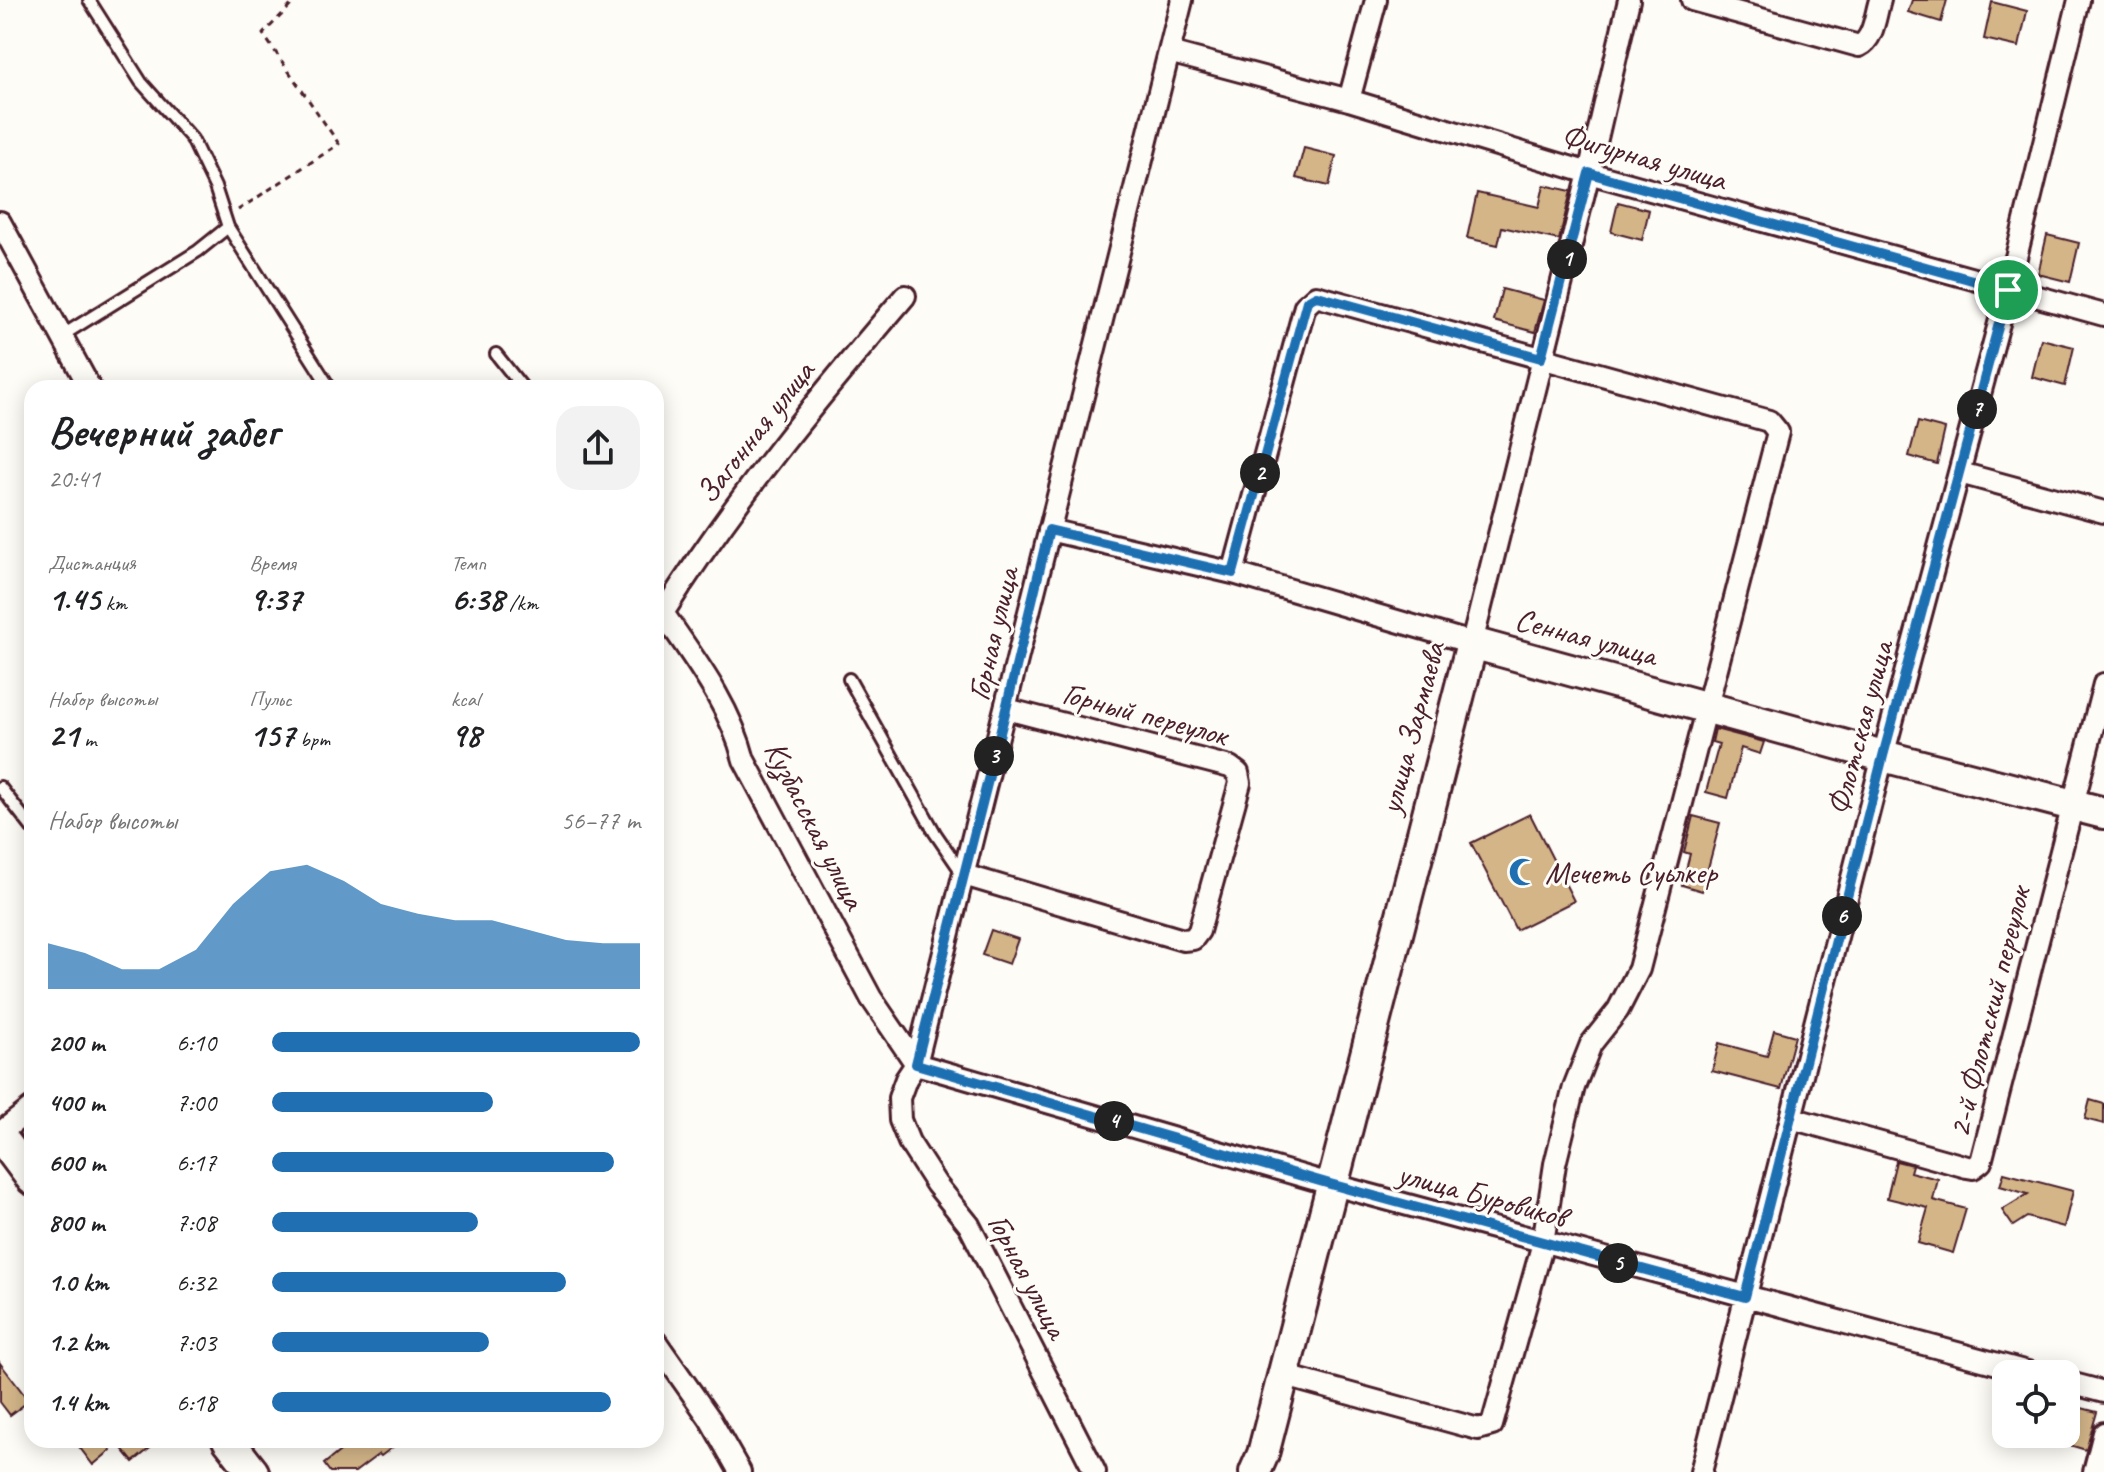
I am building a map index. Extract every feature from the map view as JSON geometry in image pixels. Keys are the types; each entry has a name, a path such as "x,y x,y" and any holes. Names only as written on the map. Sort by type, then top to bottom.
{"street":[{"name":"Горная улица","path":"1095,1472 969,1225 936,1184 909,1142 900,1120 899,1098 916,1064 1182,0"},
{"path":"1349,100 1376,0"},
{"name":"улица Зармаева","path":"1255,1472 1263,1454 1330,1184 1472,643 1629,0"},
{"path":"1692,0 1859,46 1870,37 1880,0"},
{"name":"Флотская улица","path":"1701,1472 1883,756 2008,290 2079,0"},
{"name":"Фигурная улица","path":"1169,52 1349,100 1589,173 2104,315"},
{"path":"0,222 86,380"},
{"name":"Загонная улица","path":"664,603 738,500 824,390 905,296"},
{"path":"1233,573 1305,306 1311,298 1321,297 1769,421 1777,427 1778,437 1639,969 1618,1010 1591,1044 1574,1087 1555,1164 1543,1243 1494,1420 1488,1428 1478,1429 1282,1375"},
{"path":"1960,473 2104,512"},
{"name":"Сенная улица","path":"1049,530 1233,573 1707,708 2104,813"},
{"name":"Кузбасская улица","path":"664,619 705,675 736,732 744,760 871,998 916,1064"},
{"name":"2-й Флотский переулок","path":"1791,1118 1967,1167 1977,1166 1981,1162 2104,684"},
{"name":"Горный переулок","path":"964,875 1183,940 1193,939 1199,931 1240,783 1238,773 1230,767 1006,709"},
{"name":"улица Буровиков","path":"916,1064 1330,1184 1992,1363"},
{"path":"24,1114 0,1134 24,1168"},
{"path":"664,1353 710,1419 740,1472"},
{"path":"2080,1386 2104,1392"},
{"path":"2094,1472 2104,1433"},
{"path":"234,1448 253,1472"}],"lane":[{"path":"89,0 141,82 192,139 215,187 228,227 325,380"},
{"path":"63,335 198,251 228,227"},
{"path":"496,354 517,380"},
{"path":"849,679 935,833 964,875"},
{"path":"0,787 24,818"}],"path":[{"path":"228,227 239,209 339,144 263,34 296,0"}],"building":[{"path":"1912,0 1947,0 1941,22 1908,12"},
{"path":"1992,2 2027,11 2019,47 1984,39"},
{"path":"1304,148 1336,156 1329,186 1296,178"},
{"path":"1544,185 1571,191 1559,240 1502,227 1498,245 1467,238 1477,193 1539,207"},
{"path":"1618,202 1649,210 1642,240 1611,232"},
{"path":"2047,235 2079,243 2070,282 2038,274"},
{"path":"1502,289 1544,300 1535,332 1494,321"},
{"path":"2041,339 2074,347 2065,386 2032,377"},
{"path":"1918,422 1945,429 1937,464 1909,456"},
{"path":"1715,729 1764,742 1760,754 1741,748 1728,798 1706,792 1719,744 1712,742"},
{"name":"Мечеть Суьлкер","path":"1530,814 1574,901 1516,930 1471,843"},
{"path":"1693,816 1720,823 1702,891 1682,885 1690,854 1684,852"},
{"path":"991,930 1018,939 1009,964 982,955"},
{"path":"1774,1030 1795,1036 1781,1089 1712,1071 1719,1043 1767,1056"},
{"path":"2090,1100 2104,1104 2104,1124 2085,1119"},
{"path":"1896,1161 1912,1165 1910,1172 1938,1179 1933,1200 1966,1209 1953,1253 1918,1243 1928,1208 1887,1198"},
{"path":"2004,1173 2073,1191 2064,1227 2027,1217 2013,1226 2002,1210 2028,1194 2000,1186"},
{"path":"0,1363 24,1394 24,1405 10,1415 0,1402"},
{"path":"2080,1408 2097,1412 2086,1450 2079,1448"},
{"path":"80,1448 109,1448 111,1450 93,1465"},
{"path":"122,1448 150,1448 133,1462"},
{"path":"344,1448 392,1448 355,1472 330,1472 324,1464"}],"place":[{"name":"Мечеть Суьлкер","path":"1523,872"}],"route":[{"path":"1589,173 2008,290 1883,756 1745,1297 1330,1184 916,1064 1049,530 1233,573 1305,306 1311,298 1321,297 1541,358 1589,173"}]}
